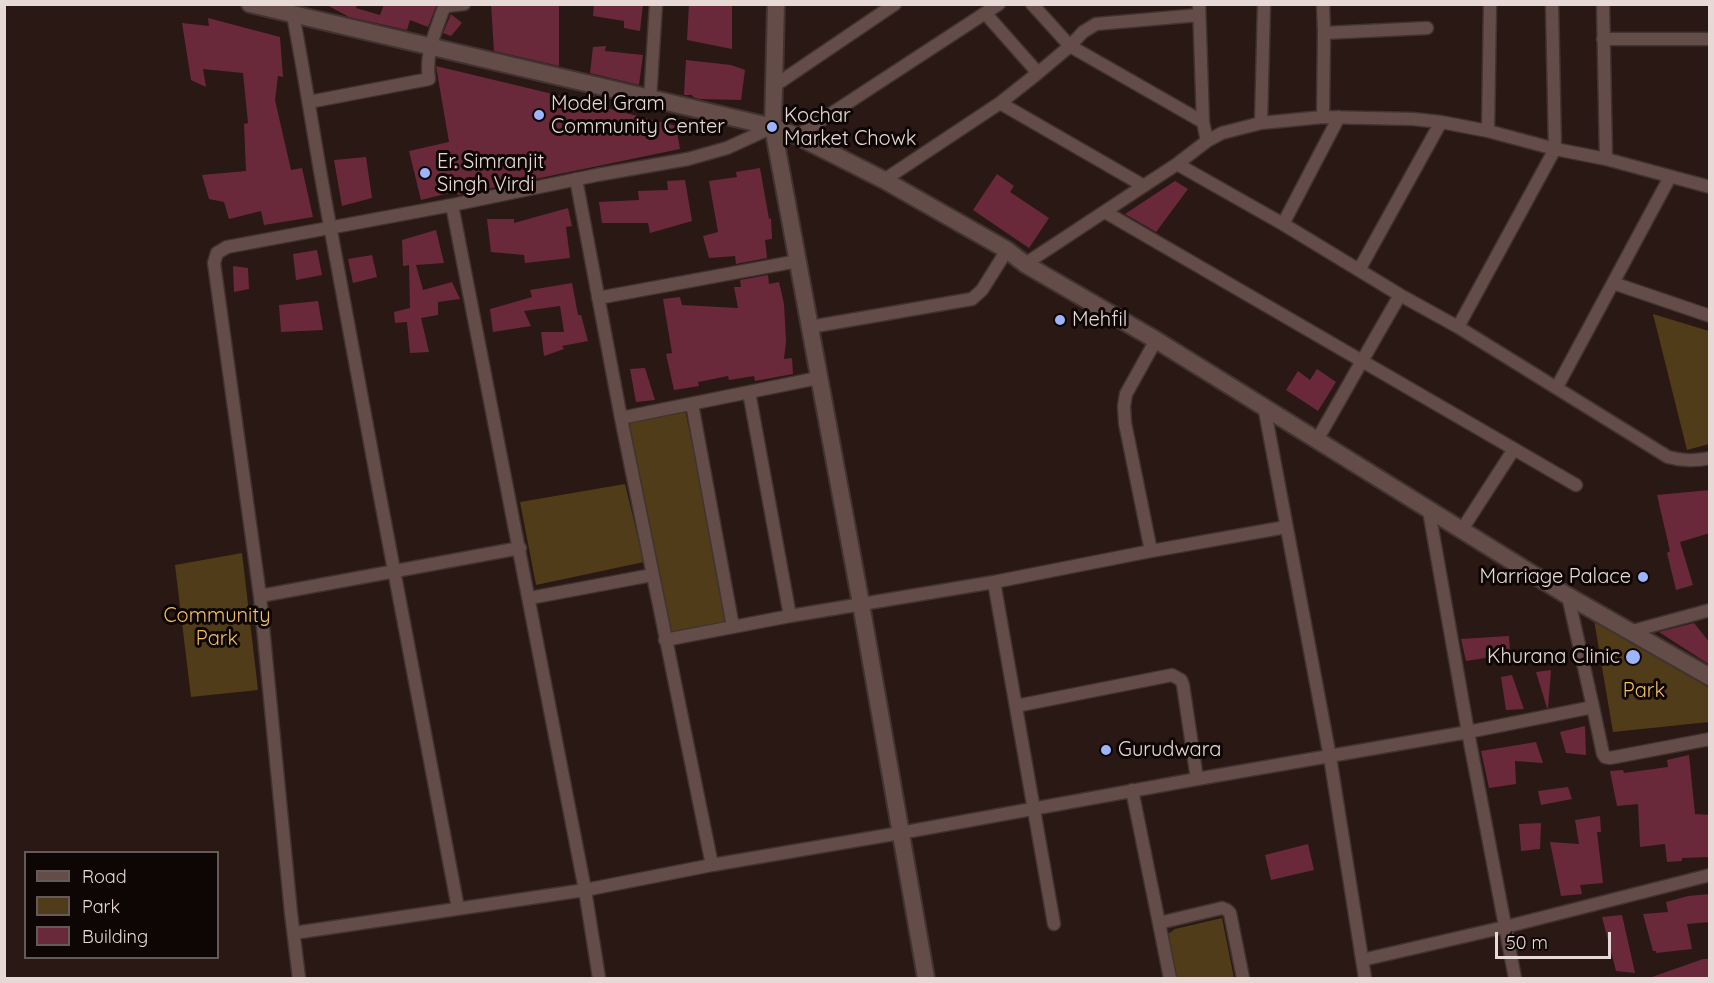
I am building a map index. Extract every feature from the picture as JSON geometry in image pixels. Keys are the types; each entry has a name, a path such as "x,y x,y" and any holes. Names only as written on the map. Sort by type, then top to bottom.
{"street":[{"path":"250,4 773,127 797,136 884,180 1006,250 1264,406 1568,596 1710,677"},
{"path":"309,102 429,79 427,61 443,10 447,6 464,4"},
{"path":"650,99 656,4"},
{"path":"776,4 773,127 861,604 926,978"},
{"path":"774,86 895,4"},
{"path":"797,136 999,4"},
{"path":"1032,4 1070,46 1203,122"},
{"path":"1261,123 1264,4"},
{"path":"1323,4 1323,117"},
{"path":"1488,131 1490,4"},
{"path":"1458,327 1555,149 1552,4"},
{"path":"1603,4 1606,159"},
{"path":"884,180 1000,103 1070,46 1083,32 1096,24 1199,10 1203,122 1207,141"},
{"path":"985,13 1038,73"},
{"path":"293,15 330,227 458,908"},
{"path":"1324,33 1427,28"},
{"path":"1603,39 1710,39"},
{"path":"1000,103 1144,186"},
{"path":"1026,264 1177,164 1207,141 1222,133 1261,123 1323,117 1413,119 1441,122 1606,159 1710,187"},
{"path":"1283,224 1339,117"},
{"path":"1359,270 1441,122"},
{"path":"299,978 260,596 214,263 217,253 226,247 698,157 728,148 773,127"},
{"path":"1177,164 1458,327 1668,457 1682,461 1710,458"},
{"path":"1557,387 1670,177"},
{"path":"576,179 665,640 712,865"},
{"path":"452,205 530,598 585,890 599,978"},
{"path":"1105,212 1576,485"},
{"path":"810,327 972,299 982,290 1006,250"},
{"path":"598,298 798,261"},
{"path":"1613,283 1710,316"},
{"path":"1317,440 1400,295"},
{"path":"1150,551 1125,423 1124,406 1126,394 1156,340"},
{"path":"621,418 818,378"},
{"path":"749,392 790,616"},
{"path":"692,404 733,627"},
{"path":"1264,406 1330,757 1365,978"},
{"path":"1461,531 1514,449"},
{"path":"1429,511 1515,978"},
{"path":"665,640 1287,527"},
{"path":"260,596 520,548"},
{"path":"530,598 652,574"},
{"path":"994,582 1054,924"},
{"path":"1568,596 1605,757 1610,758 1710,738"},
{"path":"1629,632 1710,610"},
{"path":"1016,706 1172,675 1181,680 1183,685 1197,779"},
{"path":"294,933 585,890 712,865 1468,732 1593,707"},
{"path":"1132,790 1170,978"},
{"path":"1362,960 1505,927 1710,875"},
{"path":"1159,923 1222,908 1227,910 1231,919 1243,978"}],"green space":[{"path":"1653,314 1709,331 1709,444 1687,450"},
{"path":"685,410 731,622 667,635 625,422"},
{"path":"625,484 644,562 536,585 520,502"},
{"name":"Community Park","path":"242,553 258,690 191,697 175,565"},
{"name":"Park","path":"1594,620 1709,688 1709,722 1613,732"},
{"path":"1222,918 1234,978 1177,978 1168,934 1175,929"}],"building":[{"path":"325,4 357,4 356,8 380,15 384,4 437,4 428,27 410,20 407,30 349,17"},
{"path":"491,4 559,4 559,66 494,51"},
{"path":"594,4 643,4 640,31 624,28 624,21 593,16"},
{"path":"689,4 732,4 732,49 687,40"},
{"path":"451,14 462,23 451,36 443,33"},
{"path":"208,18 280,37 283,77 278,76 275,100 291,170 302,168 313,217 264,225 261,211 229,219 224,202 209,199 202,175 246,171 244,124 248,123 243,73 203,69 206,87 191,80 182,23 209,26"},
{"path":"606,46 605,51 643,55 639,85 590,73 593,47"},
{"path":"686,60 731,65 745,70 741,100 699,99 692,95 684,95"},
{"name":"Model Gram Community Center","path":"436,66 586,102 587,94 600,97 599,106 676,126 680,149 458,195 457,191 421,200 409,151 449,142"},
{"path":"366,157 372,198 342,206 334,160"},
{"path":"760,168 769,219 771,218 772,239 765,240 767,258 736,264 735,256 709,258 703,236 718,232 709,181 737,177 736,172"},
{"path":"997,174 1014,186 1010,192 1049,218 1029,248 973,210"},
{"path":"685,180 692,221 650,233 648,223 602,223 599,202 639,200 638,191 668,190 667,181"},
{"path":"1175,181 1188,189 1156,232 1125,214"},
{"path":"568,208 572,226 566,227 570,258 525,263 524,255 491,252 487,219 514,219 514,223"},
{"path":"436,230 444,263 416,265 423,290 452,282 460,299 438,302 438,315 421,318 429,352 410,353 407,322 395,323 394,312 410,308 409,265 403,266 402,240"},
{"path":"317,250 322,275 296,280 293,254"},
{"path":"372,255 377,277 353,283 348,259"},
{"path":"233,266 248,268 249,289 234,292"},
{"path":"768,275 769,284 779,282 784,304 786,341 784,359 792,358 793,374 755,381 754,376 729,380 728,376 698,382 699,386 674,390 666,354 672,353 663,299 680,297 682,305 738,308 734,287 741,287 740,280"},
{"path":"572,283 578,315 581,315 588,341 562,346 564,349 544,356 541,332 564,332 560,306 524,311 531,326 493,332 490,309 532,297 530,290"},
{"path":"318,301 323,330 281,332 279,305"},
{"path":"645,368 655,400 636,402 630,369"},
{"path":"1317,369 1336,382 1318,411 1286,390 1298,371 1310,380"},
{"path":"1710,490 1710,533 1680,542 1693,585 1676,590 1657,495"},
{"path":"1694,623 1710,643 1710,665 1659,632"},
{"path":"1509,636 1510,654 1466,661 1461,639"},
{"path":"1551,670 1548,708 1547,708 1536,672"},
{"path":"1512,675 1524,709 1506,710 1501,677"},
{"path":"1585,726 1586,755 1566,753 1560,732"},
{"path":"1536,742 1543,763 1515,761 1516,784 1489,788 1481,751"},
{"path":"1689,755 1695,814 1710,815 1710,857 1682,858 1682,861 1667,862 1665,844 1640,847 1638,804 1617,806 1610,771 1623,770 1624,773 1668,767 1667,760"},
{"path":"1568,787 1572,799 1541,805 1538,791"},
{"path":"1600,816 1601,832 1597,832 1603,883 1580,885 1582,894 1561,896 1550,842 1579,844 1575,820"},
{"path":"1541,823 1540,849 1521,851 1519,824"},
{"path":"1308,844 1314,870 1271,880 1265,855"},
{"path":"1710,894 1710,922 1687,924 1692,949 1656,953 1653,951 1643,914 1668,912 1666,902 1688,896"},
{"path":"1622,915 1635,973 1616,971 1602,917"},
{"path":"1703,959 1710,959 1710,978 1652,978 1652,977"}],"place":[{"name":"Model Gram Community Center","path":"539,115"},
{"name":"Kochar Market Chowk","path":"772,127"},
{"name":"Er. Simranjit Singh Virdi","path":"425,173"},
{"name":"Mehfil","path":"1060,320"},
{"name":"Marriage Palace","path":"1643,577"},
{"name":"Khurana Clinic","path":"1633,657"},
{"name":"Gurudwara","path":"1106,750"}]}
